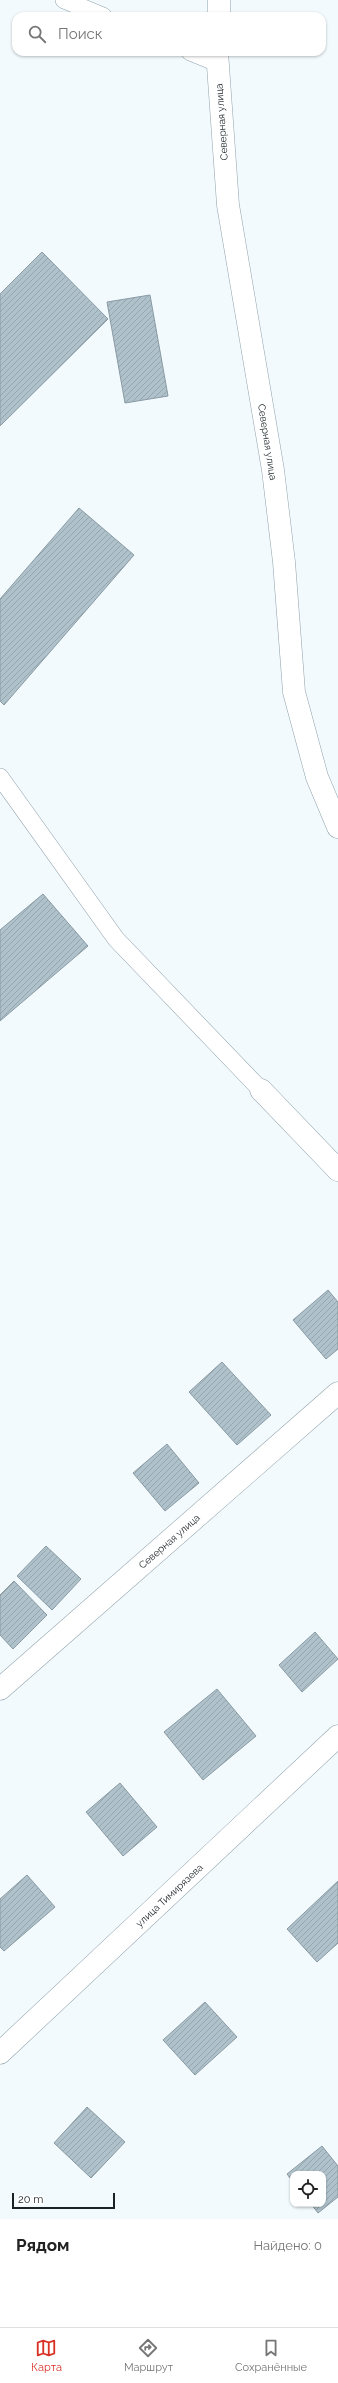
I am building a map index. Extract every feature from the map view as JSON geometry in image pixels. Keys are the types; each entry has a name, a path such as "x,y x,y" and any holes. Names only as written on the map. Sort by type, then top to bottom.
{"street":[{"path":"219,0 219,12"},
{"name":"Северная улица","path":"217,58 228,205 273,470 283,555 294,692 317,777 338,827"},
{"path":"261,1090 338,1170"},
{"name":"Северная улица","path":"0,1689 338,1393"},
{"name":"улица Тимирязева","path":"0,2053 338,1736"}],"lane":[{"path":"64,0 93,12"},
{"path":"0,777 116,939 261,1090"}],"building":[{"path":"42,252 108,319 0,426 0,294"},
{"path":"150,295 168,396 125,403 107,302"},
{"path":"79,508 134,555 4,705 0,701 0,599"},
{"path":"43,894 88,946 0,1021 0,930"},
{"path":"328,1290 338,1302 338,1349 326,1359 293,1320"},
{"path":"222,1362 271,1415 237,1445 189,1392"},
{"path":"167,1444 199,1483 165,1511 133,1473"},
{"path":"46,1546 81,1579 52,1610 17,1576"},
{"path":"14,1581 47,1615 13,1649 0,1635 0,1595"},
{"path":"315,1632 338,1659 302,1692 279,1665"},
{"path":"217,1689 256,1736 203,1780 164,1732"},
{"path":"120,1783 157,1827 123,1856 86,1812"},
{"path":"27,1875 55,1907 4,1951 0,1947 0,1899"},
{"path":"338,1881 338,1943 317,1962 287,1929"},
{"path":"205,2002 237,2037 195,2075 163,2040"},
{"path":"87,2107 125,2142 91,2178 54,2143"},
{"path":"322,2146 338,2166 338,2197 326,2207 326,2171 291,2171"},
{"path":"313,2207 326,2207 318,2213"}]}
